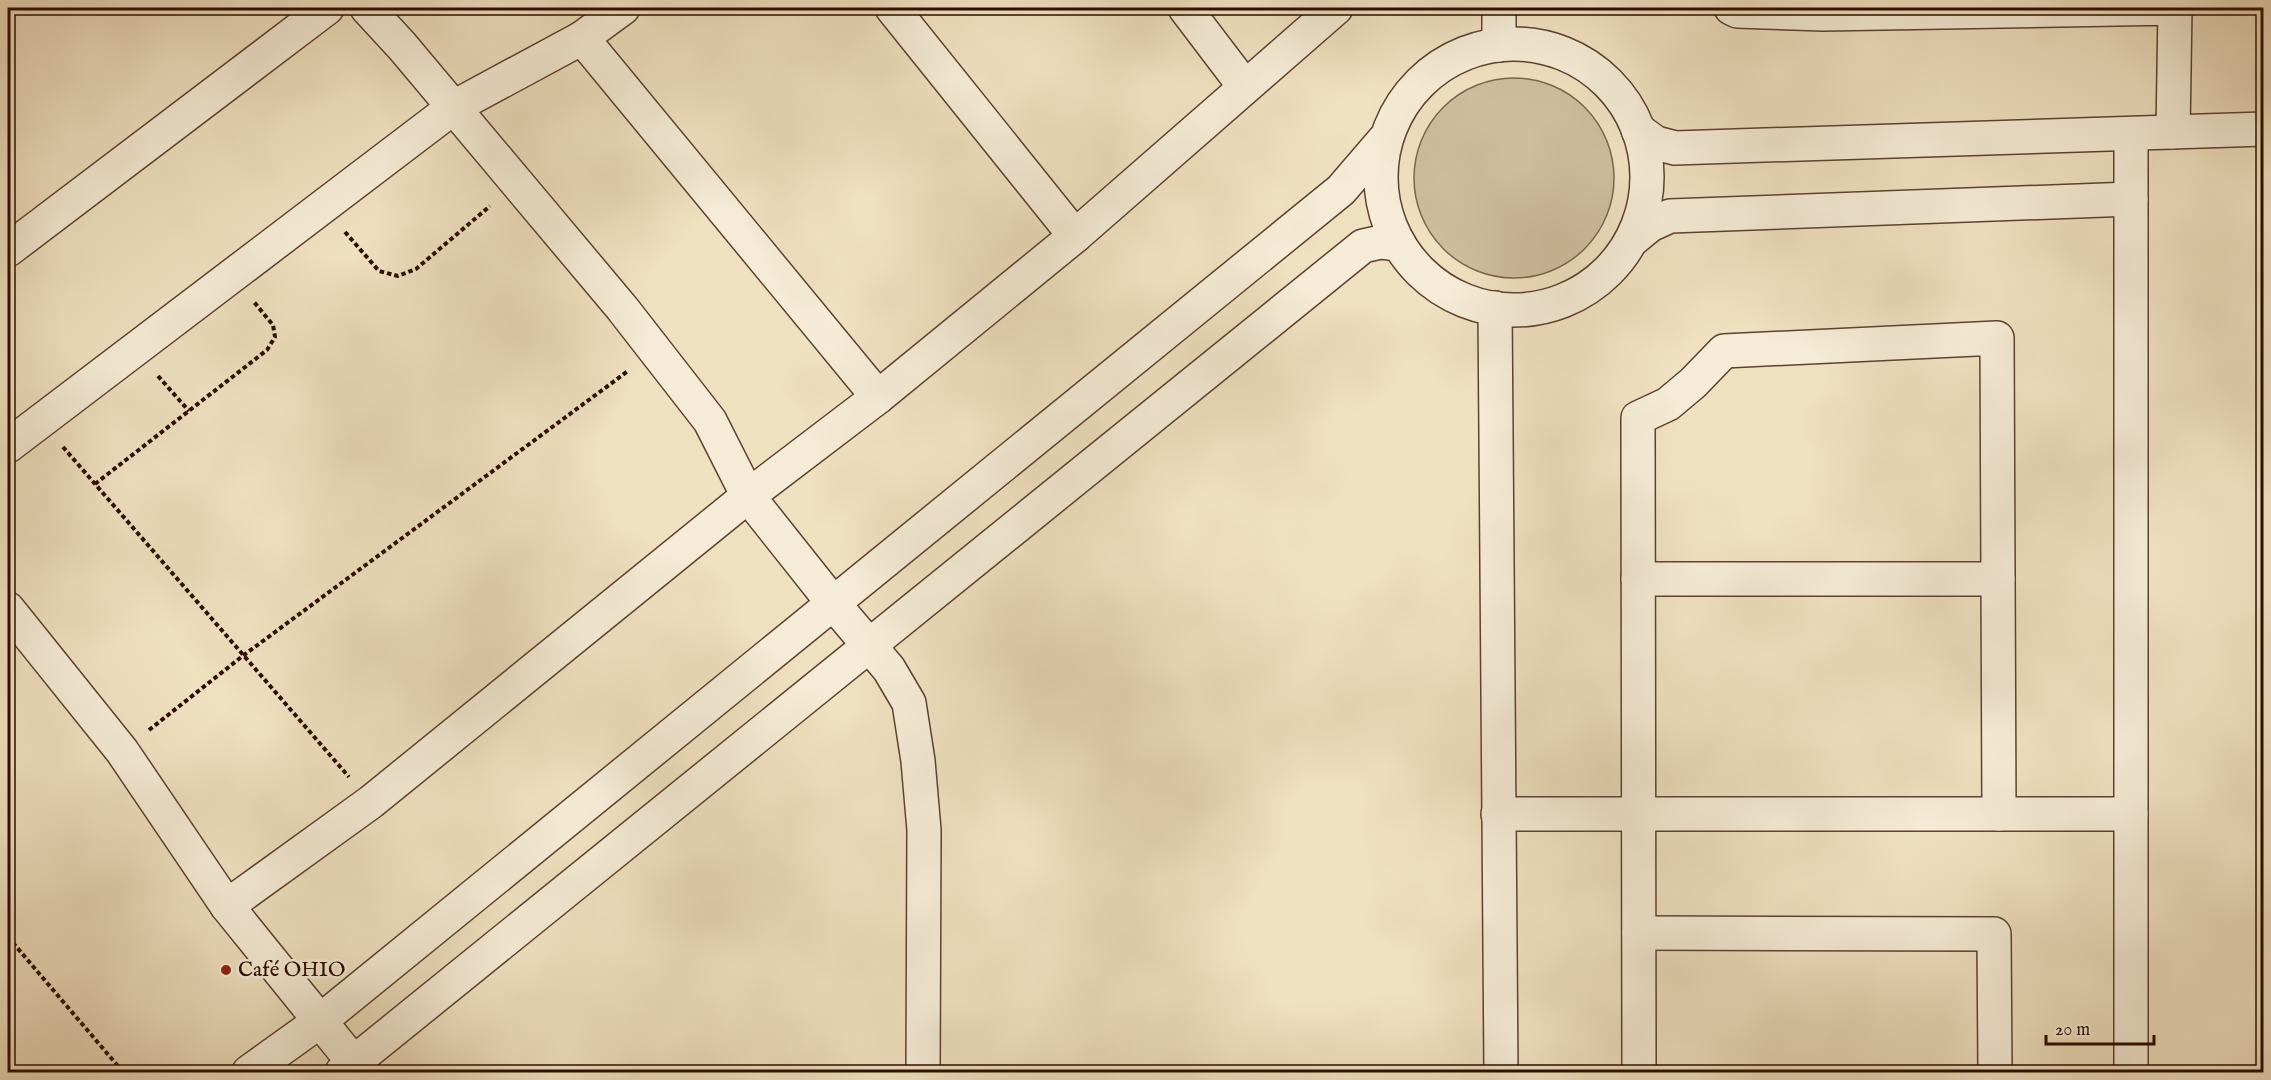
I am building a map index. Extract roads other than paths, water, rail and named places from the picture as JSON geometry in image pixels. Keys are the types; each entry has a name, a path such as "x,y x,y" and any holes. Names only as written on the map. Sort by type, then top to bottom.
{"street":[{"path":"8,250 327,8"},
{"path":"367,8 454,107 615,299 710,421 748,496 889,669 909,703 918,761 924,830 923,1072"},
{"path":"8,446 454,107 582,38 623,8"},
{"path":"892,8 1075,236"},
{"path":"1185,8 1245,87"},
{"path":"227,906 371,802 748,496 878,397 1075,236 1336,8"},
{"path":"1499,45 1500,8"},
{"path":"1731,8 1737,11 2175,8 2174,132"},
{"path":"582,38 878,397"},
{"path":"249,1072 320,1021 1341,190 1384,140 1402,101 1432,70 1469,50 1511,43 1557,49 1598,72 1628,106 1646,149 1647,195 1633,239"},
{"path":"1638,130 1656,143 1675,148 2264,129"},
{"path":"2131,134 2131,1072"},
{"path":"1384,140 1379,182 1387,223 1408,260 1439,289 1478,306 1520,311 1565,301 1605,276 1633,239 1650,225 1670,216 2131,199"},
{"path":"8,609 122,751 227,906 320,1021 348,1068 1363,246 1381,242 1399,244"},
{"path":"1495,308 1501,1072"},
{"path":"1639,1072 1638,418 1668,404 1693,383 1724,351 1997,338 1999,814"},
{"path":"1638,579 1998,579"},
{"path":"1498,814 2131,814"},
{"path":"1639,933 1994,934 1995,1072"}],"place":[{"name":"Café OHIO","path":"226,970"}]}
